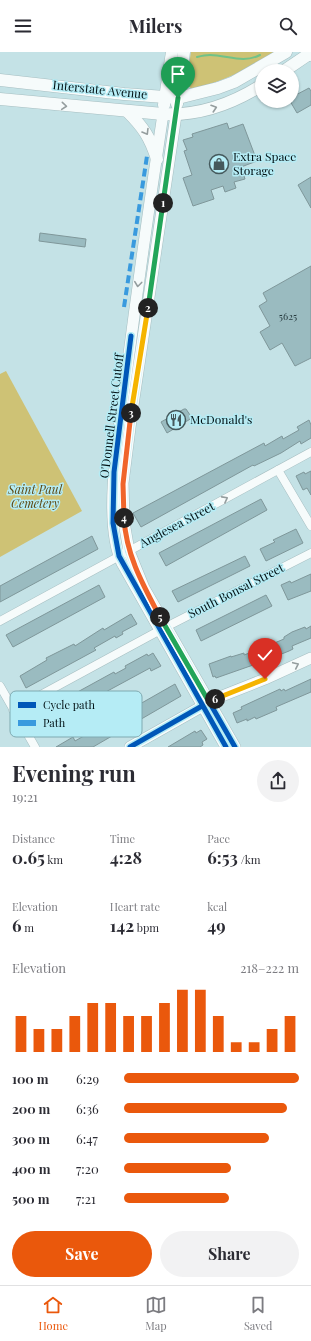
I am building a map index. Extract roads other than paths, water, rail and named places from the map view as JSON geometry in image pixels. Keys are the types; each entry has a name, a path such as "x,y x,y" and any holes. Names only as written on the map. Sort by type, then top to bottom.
{"main road":[{"name":"O'Donnell Street Cutoff","path":"118,497 118,438 143,245 172,52"},
{"name":"O'Donnell Street Cutoff","path":"118,497 132,412 184,52"},
{"name":"Interstate Avenue","path":"0,80 124,94 178,98 218,88 234,82 286,52"},
{"path":"294,64 309,54"},
{"name":"Interstate Avenue","path":"0,99 176,115 188,114 224,105 255,89"},
{"path":"127,111 142,126 152,143 157,158"},
{"path":"118,497 129,551 163,629"},
{"path":"118,497 115,540 119,556 163,629 205,704 226,747"},
{"path":"130,747 205,704 311,658"},
{"path":"205,704 235,747"}],"street":[{"name":"Anglesea Street","path":"0,620 311,452"},
{"path":"278,470 311,526"},
{"name":"South Bonsal Street","path":"48,691 163,629 311,553"},
{"path":"0,686 10,704"},
{"path":"29,737 35,747"}],"waterway":[{"path":"197,57 216,55 247,59 260,55"}],"place":[{"name":"Extra Space Storage","path":"219,164"},
{"name":"McDonald's","path":"176,420"}],"park label":[{"name":"Saint Paul Cemetery","path":"35,497"}]}
